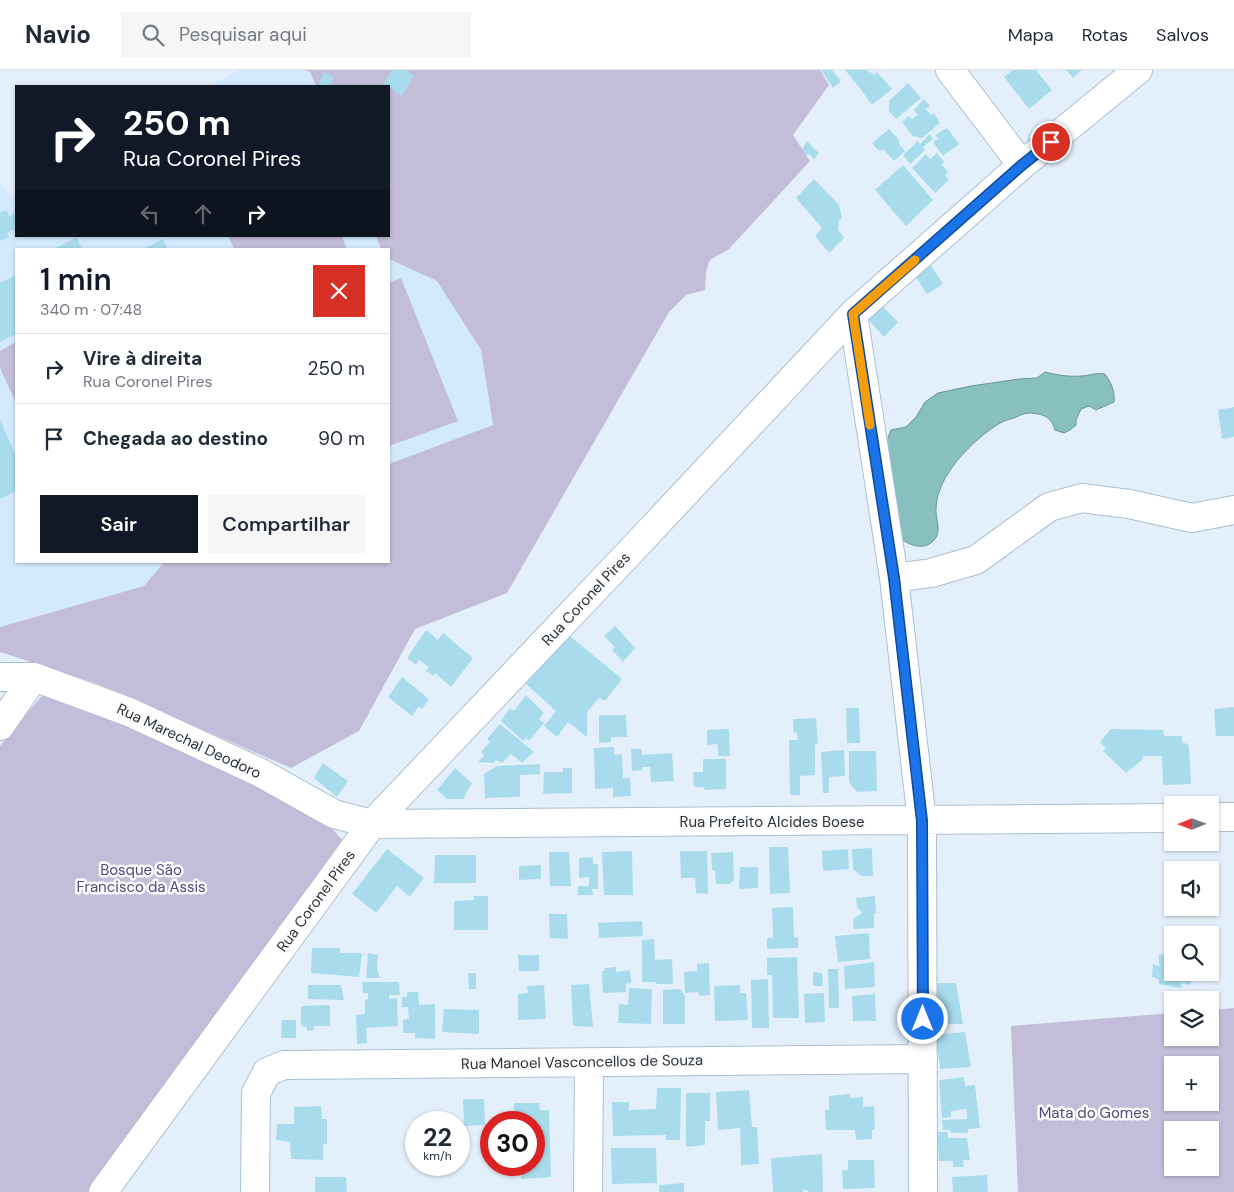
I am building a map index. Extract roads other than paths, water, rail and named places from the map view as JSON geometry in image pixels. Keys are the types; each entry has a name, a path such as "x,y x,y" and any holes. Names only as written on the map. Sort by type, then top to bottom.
{"street":[{"path":"950,70 1022,165"},
{"name":"Rua Coronel Pires","path":"103,1192 372,824 853,314 1022,165 1138,70"},
{"path":"853,314 894,578 922,821 923,1192"},
{"path":"894,578 931,573 976,560 1049,507 1082,498 1129,504 1192,518 1234,510"},
{"name":"Rua Marechal Deodoro","path":"0,677 34,677 129,712 259,772 334,814 372,824"},
{"path":"0,726 34,677"},
{"path":"1219,818 1234,817"},
{"name":"Rua Prefeito Alcides Boese","path":"372,824 1164,818"},
{"name":"Rua Manoel Vasconcellos de Souza","path":"255,1192 256,1093 267,1072 284,1066 923,1059"},
{"path":"588,1192 590,1062"}],"park label":[{"name":"Bosque São Francisco da Assis","path":"141,878"},
{"name":"Mata do Gomes","path":"1094,1113"}]}
